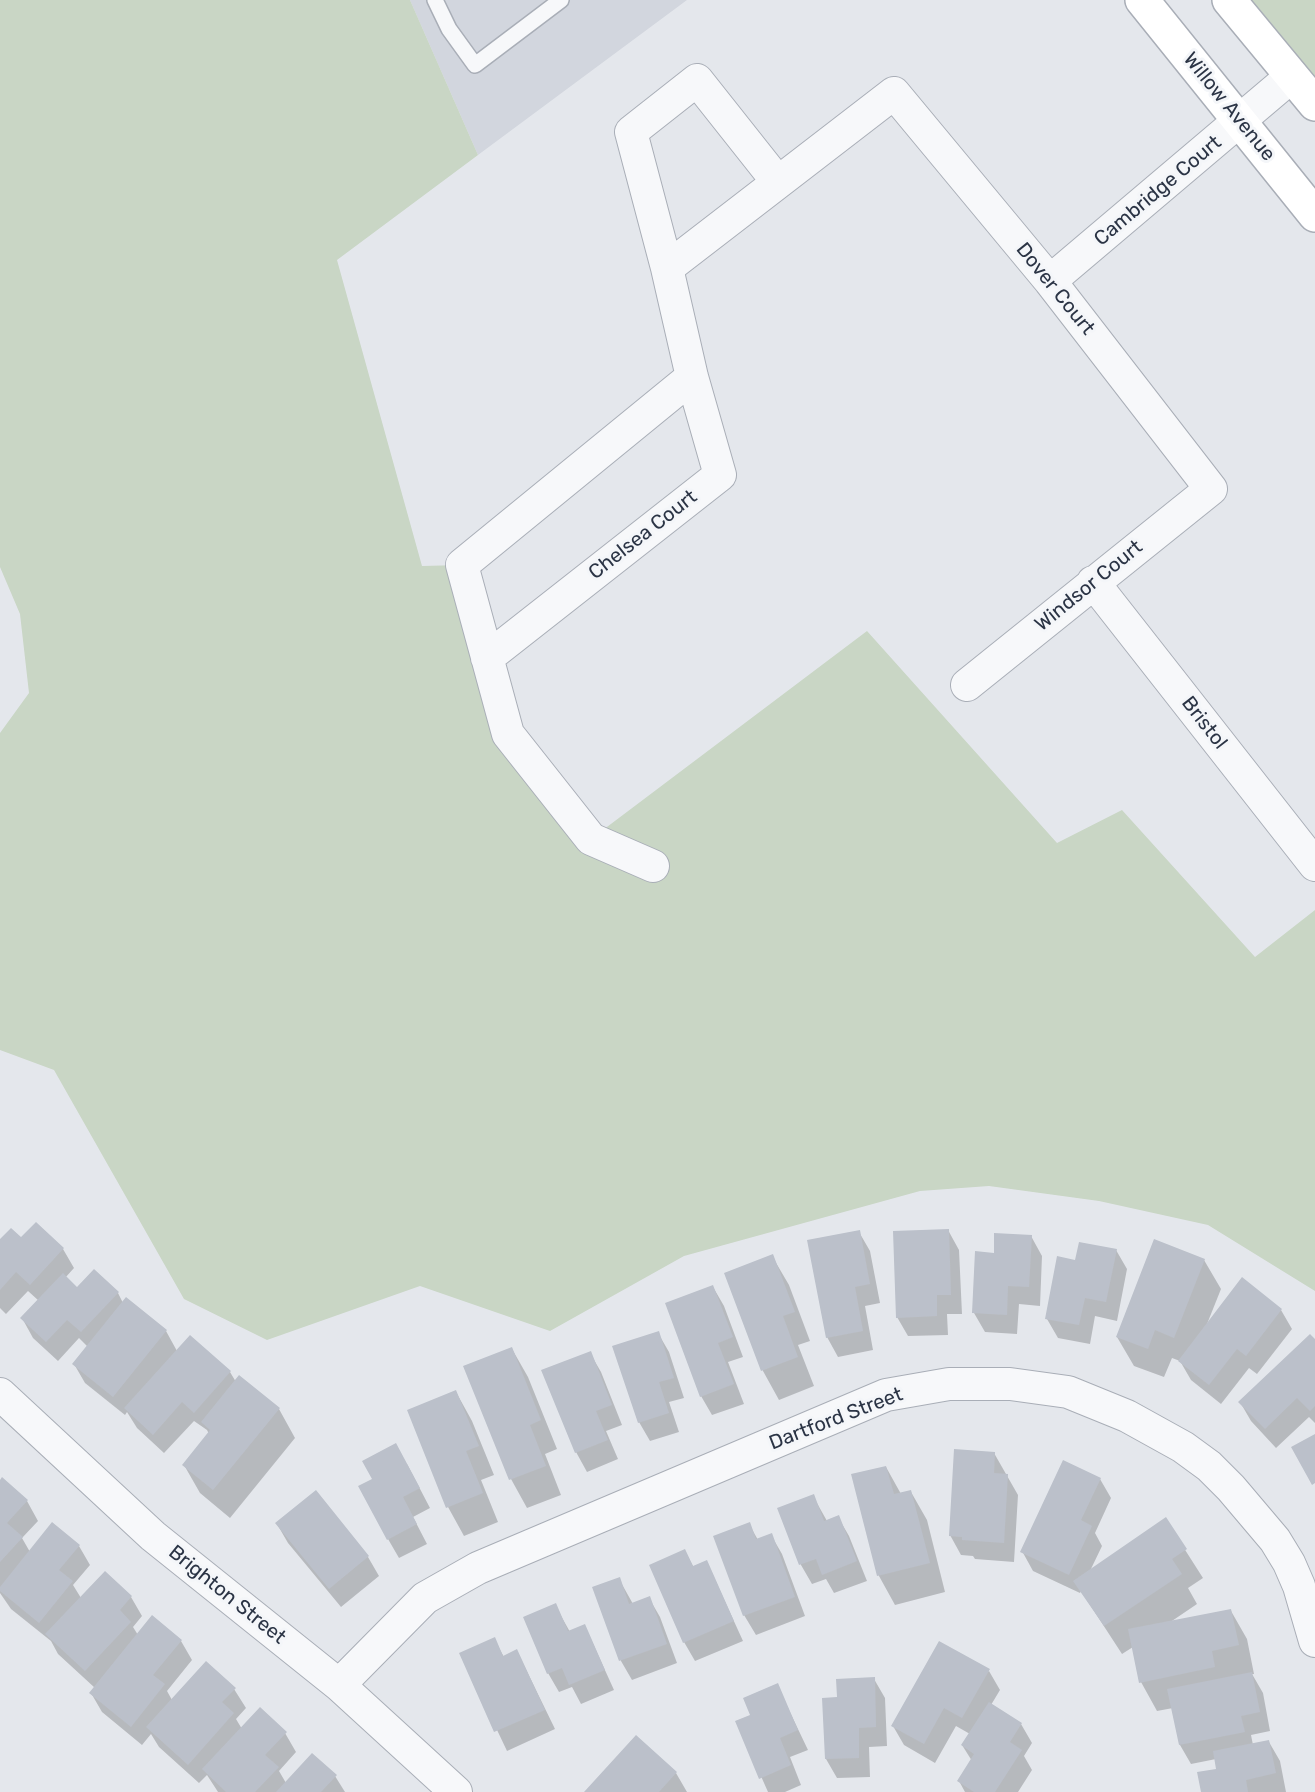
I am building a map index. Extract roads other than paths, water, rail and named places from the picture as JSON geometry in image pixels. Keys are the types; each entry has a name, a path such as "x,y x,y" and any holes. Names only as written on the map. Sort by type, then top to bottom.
{"street":[{"name":"Willow Avenue","path":"1142,0 1315,215"},
{"path":"1229,0 1315,105"},
{"name":"Cambridge Court","path":"1050,281 1292,76"},
{"name":"Chelsea Court","path":"486,658 720,475 692,377 667,268 631,132 697,80 777,181"},
{"name":"Dover Court","path":"777,181 894,93 1050,281 1211,489"},
{"path":"667,268 777,181"},
{"path":"653,866 591,839 508,734 462,565 692,377"},
{"name":"Windsor Court","path":"968,685 1211,489"},
{"name":"Bristol","path":"1093,582 1315,865"},
{"name":"Dartford Street","path":"339,1685 425,1598 478,1568 886,1395 949,1384 1010,1384 1068,1392 1126,1416 1192,1454 1209,1466 1232,1488 1275,1540 1299,1586 1315,1641"},
{"name":"Brighton Street","path":"0,1394 153,1536 339,1685 456,1792"}],"lane":[{"path":"435,0 449,29 475,65 561,0"}]}
